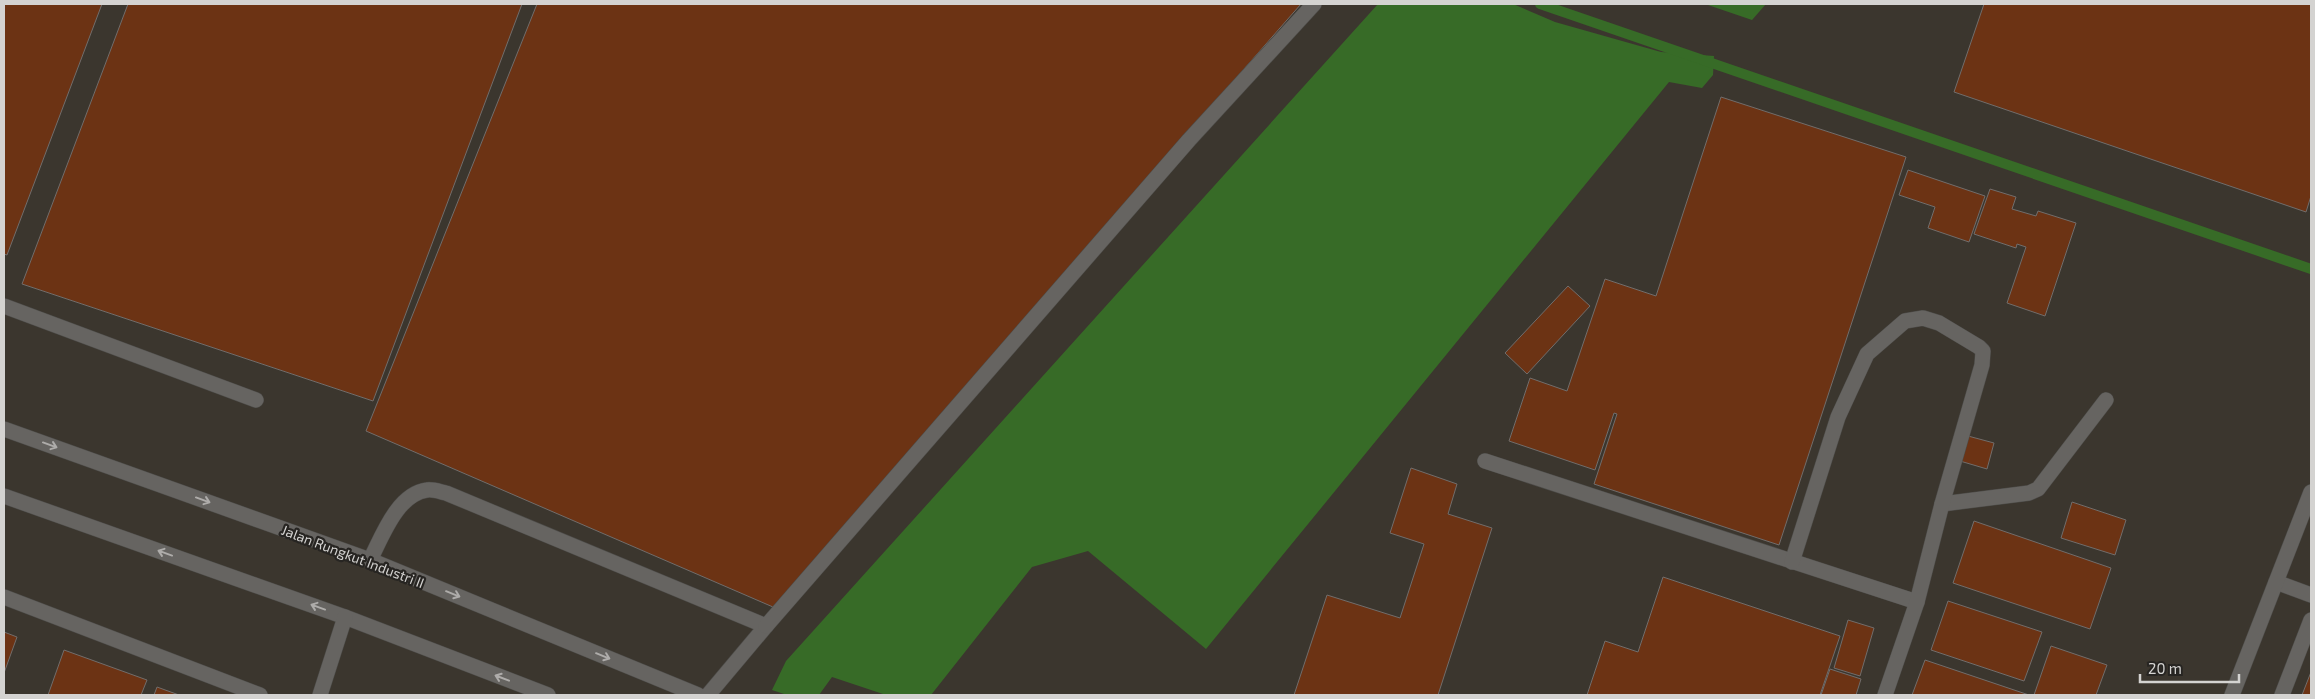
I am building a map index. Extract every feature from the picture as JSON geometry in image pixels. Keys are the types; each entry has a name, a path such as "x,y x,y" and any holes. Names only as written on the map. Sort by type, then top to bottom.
{"street":[{"path":"708,695 1189,140 1314,4"},
{"path":"4,306 256,400"},
{"path":"1792,562 1838,418 1867,354 1906,321 1923,318 1939,323 1970,340 1983,351 1984,358 1942,504 1917,602 1885,695"},
{"path":"1942,504 2029,493 2038,489 2106,400"},
{"name":"Jalan Rungkut Industri II","path":"4,429 370,560 698,695"},
{"path":"1486,461 1917,602"},
{"path":"370,560 395,513 410,496 427,490 446,492 766,626"},
{"path":"2232,695 2311,492"},
{"path":"4,496 345,617 548,695"},
{"path":"2276,582 2311,595"},
{"path":"4,597 260,695"},
{"path":"320,695 345,617"},
{"path":"2282,695 2311,620"}],"shaded area":[{"path":"4,4 2311,4 2311,695 4,695"},
{"path":"1378,4 1513,4 1555,22 1661,52 1714,56 1713,75 1702,88 1669,82 1206,649 1088,551 1032,567 931,695 886,695 832,677 819,695 787,695 772,690 786,661"},
{"path":"1705,4 1766,4 1752,20"}],"building":[{"path":"4,4 102,4 7,255 4,254"},
{"path":"128,4 522,4 373,401 22,284"},
{"path":"537,4 1301,4 773,607 366,431"},
{"path":"1984,4 2311,4 2311,196 2306,212 1954,92"},
{"path":"1721,97 1906,157 1779,545 1594,484 1617,414 1614,413 1595,470 1509,441 1530,378 1567,391 1605,279 1656,296"},
{"path":"1908,170 1985,196 1969,242 1928,228 1935,207 1899,195"},
{"path":"1990,189 2016,197 2012,209 2036,216 2038,211 2076,223 2045,316 2007,303 2026,247 2017,244 2016,248 1974,234"},
{"path":"1568,286 1590,306 1527,374 1505,353"},
{"path":"1968,436 1994,443 1987,469 1960,461"},
{"path":"1411,468 1457,484 1448,514 1492,528 1438,695 1294,695 1327,595 1400,618 1424,544 1390,533"},
{"path":"2072,502 2126,520 2115,555 2061,538"},
{"path":"1974,521 2111,568 2090,629 1953,583"},
{"path":"1663,577 1840,636 1820,695 1587,695 1605,641 1638,652"},
{"path":"1948,601 2042,632 2024,681 1931,650"},
{"path":"1848,620 1874,628 1860,676 1834,668"},
{"path":"4,632 17,637 4,673"},
{"path":"2051,646 2107,665 2096,695 2034,695"},
{"path":"64,650 147,680 141,695 48,695"},
{"path":"1925,660 2029,695 1912,695"},
{"path":"1830,669 1861,679 1856,695 1821,695"},
{"path":"2311,672 2311,695 2302,695"},
{"path":"157,687 179,695 154,695"}],"waterway":[{"path":"1540,4 2311,269"}]}
